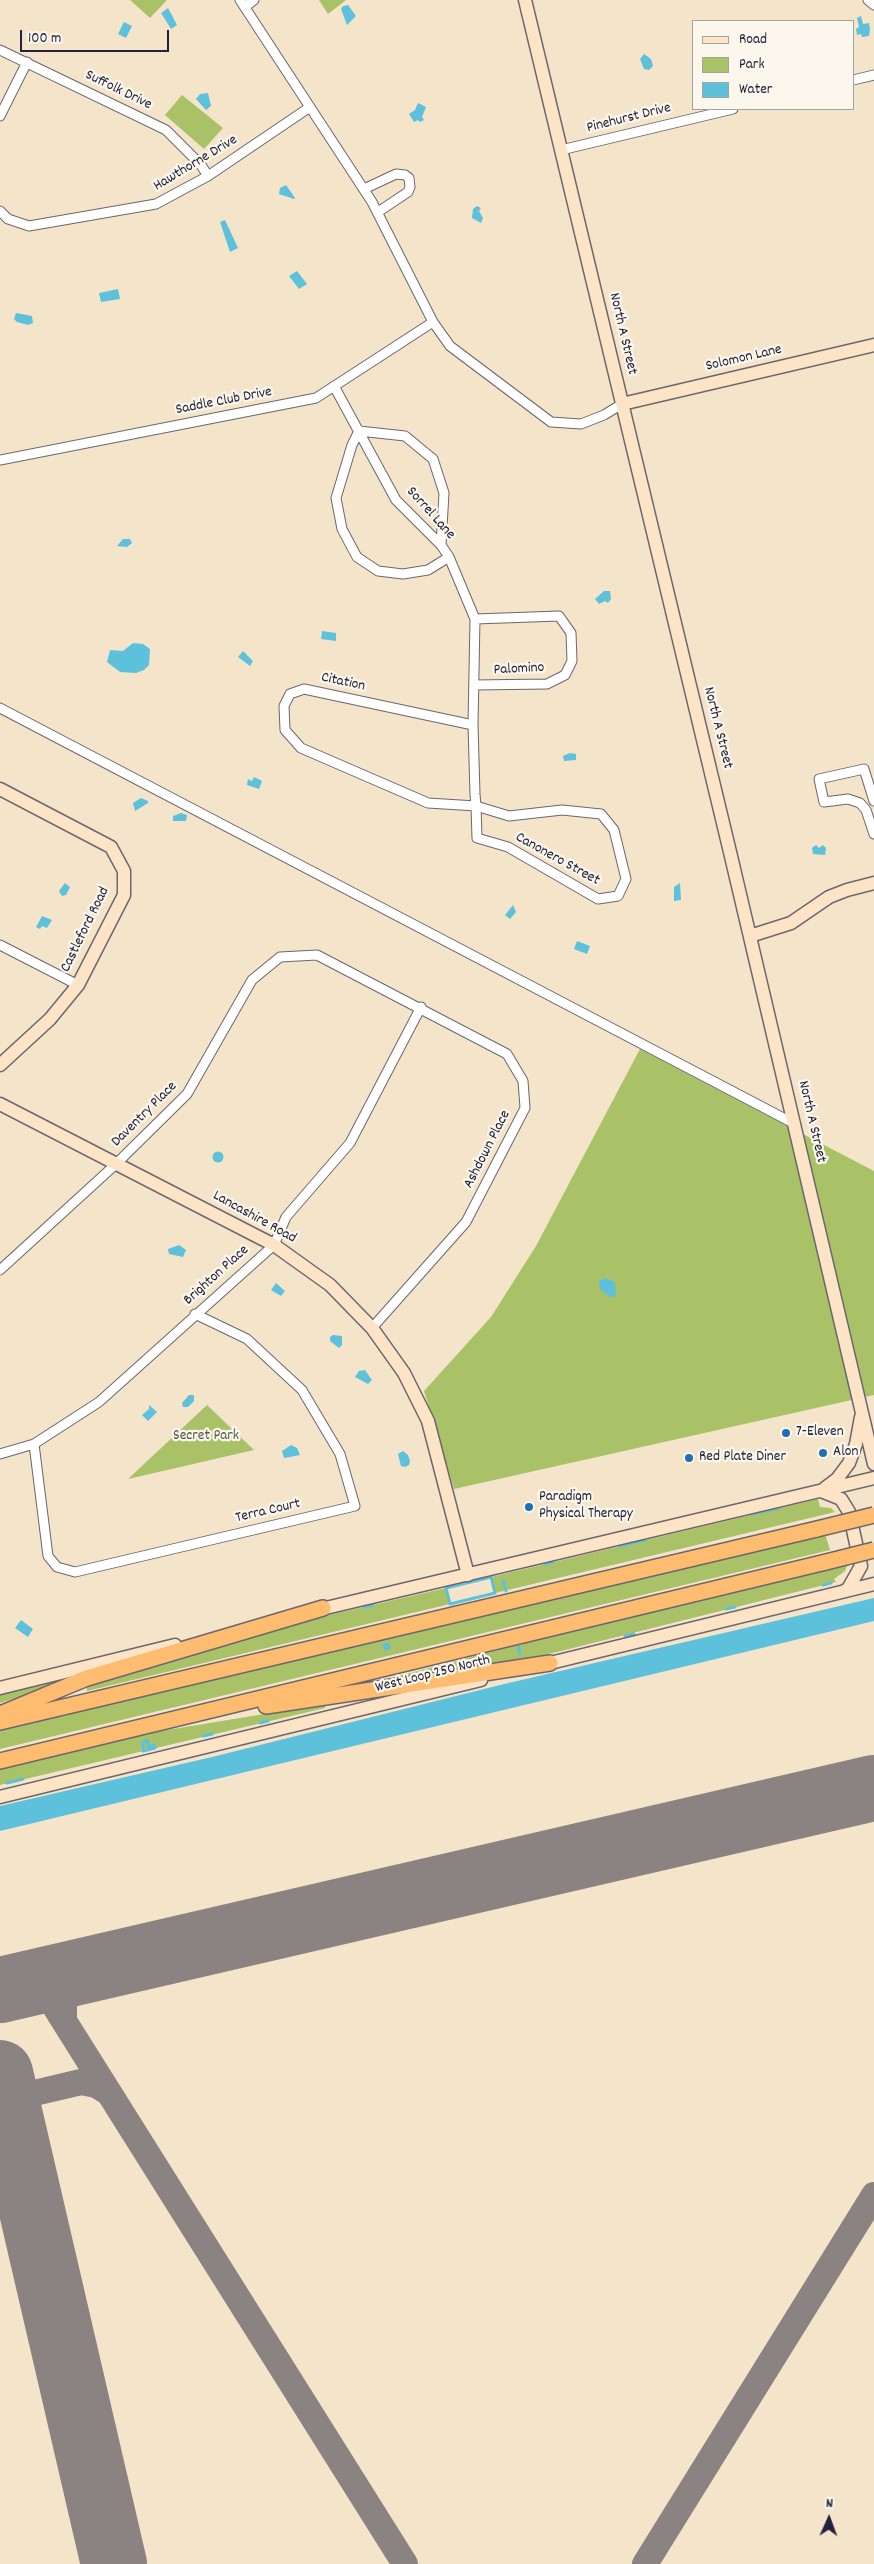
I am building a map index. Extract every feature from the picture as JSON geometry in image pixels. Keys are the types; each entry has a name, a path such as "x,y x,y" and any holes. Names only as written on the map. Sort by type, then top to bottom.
{"highway":[{"path":"0,1722 874,1515"},
{"path":"0,1760 874,1550"},
{"path":"0,1714 87,1678 323,1608"},
{"path":"146,1726 550,1663"}],"main road":[{"name":"North A Street","path":"525,0 795,1124 874,1464"},
{"name":"Solomon Lane","path":"622,404 874,345"},
{"name":"Castleford Road","path":"0,789 111,847 124,871 124,895 78,985 50,1020 0,1065"},
{"path":"750,936 791,923 829,897 874,883"},
{"name":"Lancashire Road","path":"0,1104 274,1245 330,1285 372,1328 404,1373 428,1421 468,1574"},
{"path":"862,1414 874,1434"},
{"path":"821,1491 837,1479 849,1463 856,1444 862,1414"},
{"path":"0,1688 323,1608 874,1478"},
{"path":"821,1491 842,1499 849,1512 860,1566 848,1589 844,1591"},
{"name":"West Loop 250 North","path":"0,1797 874,1584"}],"street":[{"path":"254,0 243,4 378,212 433,322 450,346 551,422 581,424 604,415 622,404"},
{"path":"868,0 874,5"},
{"name":"Suffolk Drive","path":"0,50 166,130 201,165 208,176"},
{"path":"0,116 27,62"},
{"path":"854,80 874,75"},
{"name":"Hawthorne Drive","path":"0,211 8,219 29,226 156,204 208,176 310,107"},
{"name":"Pinehurst Drive","path":"561,150 729,110"},
{"path":"364,189 396,174 409,178 410,186 408,192 378,212"},
{"name":"Saddle Club Drive","path":"0,460 316,398 433,322"},
{"name":"Sorrel Lane","path":"334,386 396,500 440,545 449,557 475,619"},
{"path":"440,545 444,493 433,459 405,436 359,430 352,445 336,498 342,528 357,557 378,571 403,574 428,570 449,557"},
{"name":"Palomino","path":"474,685 547,684 565,675 572,661 571,633 559,616 475,619"},
{"path":"475,619 473,724 476,806"},
{"name":"Citation","path":"473,724 304,689 290,694 284,706 285,730 301,748 428,803 476,806"},
{"path":"0,708 795,1124"},
{"path":"874,801 864,769 819,779 825,803 850,799 870,808 874,834"},
{"name":"Canonero Street","path":"476,806 509,816 562,810 601,814 614,830 626,879 618,896 598,899 508,848 477,838 476,806"},
{"path":"0,945 78,985"},
{"name":"Ashdown Place","path":"280,957 317,954 421,1007 507,1054 524,1081 525,1108 466,1222 372,1328"},
{"name":"Daventry Place","path":"0,1270 116,1164 187,1094 252,980 280,957"},
{"name":"Brighton Place","path":"0,1454 34,1444 99,1402 274,1245 286,1217 350,1143 421,1007"},
{"name":"Terra Court","path":"34,1444 48,1556 57,1567 75,1572 354,1506 340,1454 302,1390 247,1340 196,1314"}],"green space":[{"path":"130,0 167,0 150,18"},
{"path":"319,0 346,0 328,14"},
{"path":"182,95 223,128 204,149 165,115"},
{"path":"640,1049 874,1171 874,1395 454,1489 424,1391 491,1317 536,1246"},
{"name":"Secret Park","path":"207,1405 254,1450 128,1479"},
{"path":"818,1499 820,1507 831,1508 835,1512 495,1593 491,1577"},
{"path":"825,1533 830,1550 0,1749 0,1730"},
{"path":"848,1564 845,1571 834,1579 836,1582 557,1652 504,1664 388,1684 387,1679 541,1639"},
{"path":"446,1588 450,1604 87,1691 86,1685 268,1629"},
{"path":"70,1676 71,1680 0,1703 0,1693"},
{"path":"325,1704 325,1708 0,1785 0,1769 155,1732"}],"water":[{"path":"348,5 356,16 347,25 341,9 343,6"},
{"path":"168,8 177,25 171,29 161,13"},
{"path":"861,16 863,24 869,23 869,36 862,37 861,34 857,35 856,29 859,27 857,18"},
{"path":"124,22 132,26 126,38 118,34"},
{"path":"644,54 651,59 653,66 649,70 644,69 640,59"},
{"path":"208,93 211,106 206,110 196,99 200,94"},
{"path":"418,103 426,107 422,117 424,120 414,122 409,114 415,110"},
{"path":"286,185 294,199 279,194 280,188"},
{"path":"477,206 481,208 479,211 483,218 481,223 472,218 473,209"},
{"path":"225,220 238,248 230,252 220,222"},
{"path":"297,271 307,284 299,289 289,276"},
{"path":"118,289 120,299 101,302 99,293"},
{"path":"16,313 32,316 33,323 28,325 17,322 14,319"},
{"path":"123,539 130,539 132,543 127,547 117,546"},
{"path":"604,591 610,591 611,599 608,603 605,601 599,604 595,599"},
{"path":"322,631 336,633 336,641 321,639"},
{"path":"133,643 143,644 150,649 149,665 144,670 136,673 120,672 107,662 110,650 123,651"},
{"path":"243,651 253,661 250,666 238,657"},
{"path":"570,753 576,754 576,760 564,761 563,756"},
{"path":"254,777 262,781 259,789 247,785 248,779 252,781"},
{"path":"141,798 148,801 148,803 135,811 133,803"},
{"path":"181,813 187,815 186,821 173,821 173,816"},
{"path":"816,845 819,848 823,845 826,848 825,855 813,854 812,848"},
{"path":"65,883 70,887 66,895 62,896 59,891"},
{"path":"680,883 681,900 674,901 674,887"},
{"path":"513,905 516,912 510,919 505,915"},
{"path":"42,916 52,920 47,928 42,926 40,929 36,927"},
{"path":"577,941 590,946 587,954 574,949"},
{"path":"216,1152 220,1152 223,1157 222,1161 216,1162 213,1159 213,1155"},
{"path":"179,1245 186,1250 183,1257 169,1254 168,1249"},
{"path":"605,1278 615,1282 616,1296 610,1297 600,1289 599,1281"},
{"path":"276,1283 285,1291 281,1296 271,1290"},
{"path":"333,1335 342,1336 342,1345 339,1348 330,1341 330,1337"},
{"path":"365,1370 372,1380 368,1384 355,1377 359,1371"},
{"path":"189,1395 194,1395 194,1401 188,1407 183,1407 182,1403"},
{"path":"149,1405 157,1412 148,1421 142,1415 149,1409"},
{"path":"291,1445 297,1448 300,1455 284,1458 282,1451"},
{"path":"403,1451 408,1455 410,1461 409,1465 405,1467 401,1466 398,1454"},
{"path":"874,1598 874,1621 0,1831 0,1806 212,1757 500,1685"},
{"path":"21,1620 33,1629 28,1637 15,1628"}],"waterway":[{"path":"752,1514 779,1508"},
{"path":"620,1546 645,1540"},
{"path":"545,1564 553,1562"},
{"path":"491,1577 495,1593 450,1604 446,1588 491,1577"},
{"path":"503,1581 506,1591"},
{"path":"823,1585 831,1583"},
{"path":"364,1607 373,1605"},
{"path":"726,1609 735,1607"},
{"path":"625,1636 634,1634"},
{"path":"388,1644 389,1648 385,1649 384,1645 388,1644"},
{"path":"518,1645 520,1654"},
{"path":"526,1659 533,1658"},
{"path":"260,1723 268,1721"},
{"path":"203,1736 212,1734"},
{"path":"147,1740 149,1747 154,1745 155,1748 143,1751 143,1742 147,1740"},
{"path":"7,1783 23,1779"}],"taxiway":[{"path":"64,2020 64,1991 80,1971"},
{"path":"15,1986 36,1989 52,2002 405,2564"},
{"path":"0,2101 81,2082 96,2085 109,2093"},
{"path":"12,2127 20,2105 34,2093"},
{"path":"645,2564 874,2195"}],"runway":[{"path":"0,1990 874,1788"},
{"path":"0,2073 114,2564"}],"place":[{"name":"7-Eleven","path":"786,1433"},
{"name":"Alon","path":"823,1453"},
{"name":"Red Plate Diner","path":"689,1458"},
{"name":"Paradigm Physical Therapy","path":"529,1507"}]}
